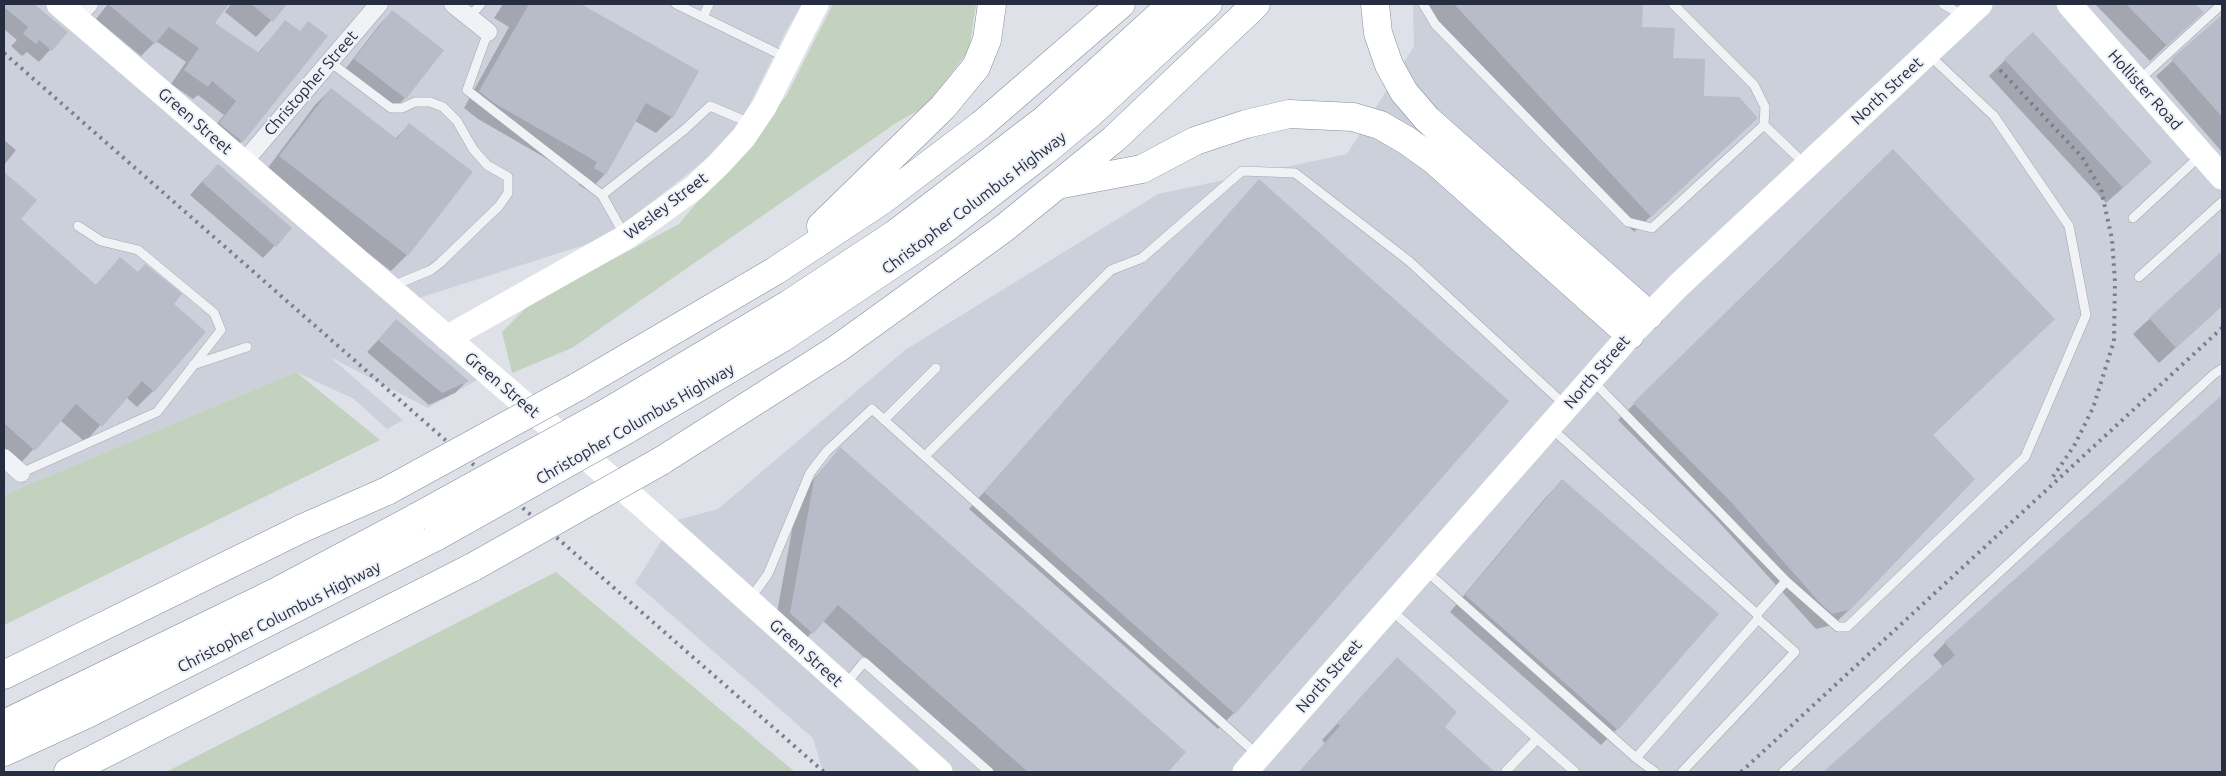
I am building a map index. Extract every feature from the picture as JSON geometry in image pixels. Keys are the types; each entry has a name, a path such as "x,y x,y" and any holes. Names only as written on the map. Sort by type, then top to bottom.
{"highway":[{"path":"775,271 943,107 976,67 987,40 992,4"},
{"path":"4,675 303,528 387,491 577,387 775,271 866,211 932,164 1029,86 1121,4"},
{"name":"Christopher Columbus Highway","path":"4,752 96,709 437,536 616,422 910,223 1044,120 1172,4"},
{"name":"Christopher Columbus Highway","path":"4,724 274,593 417,517 616,422 790,333 942,231 1036,159 1092,112 1208,4"},
{"path":"68,772 126,745 472,567 661,461 837,349 932,282 1060,184 1158,99 1256,4"},
{"path":"1375,4 1378,33 1389,65 1404,92 1427,119 1649,315"},
{"path":"1060,184 1142,169 1195,141 1246,124 1281,116 1316,114 1353,116 1380,126 1406,140 1434,160 1630,335"},
{"path":"4,663 42,656"},
{"path":"87,772 126,745"}],"street":[{"name":"Christopher Street","path":"243,163 379,4"},
{"path":"453,4 475,10 488,32"},
{"name":"Wesley Street","path":"447,338 626,237 694,188 718,165 764,108 816,4"},
{"name":"Hollister Road","path":"2069,4 2222,177"},
{"name":"Green Street","path":"75,9 243,163 644,506 748,602 940,772"},
{"name":"North Street","path":"1252,764 1649,315 1973,11"},
{"path":"4,458 21,473"}],"lane":[{"path":"676,4 789,60"},
{"path":"703,17 709,4"},
{"path":"1422,4 1435,24 1628,222 1652,228 1764,125"},
{"path":"1673,4 1754,84 1764,106 1764,125 1806,166"},
{"path":"1943,4 1973,11"},
{"path":"2138,82 2222,4"},
{"path":"488,32 467,90 602,195 626,237"},
{"path":"1591,379 1786,581 1838,627 1847,627 2025,457 2086,315 2069,226 1994,116 1928,53"},
{"path":"330,62 392,108 402,108 415,102 430,102 443,107 457,121 473,149 487,165 508,177 508,193 499,206 440,263 431,270 388,288"},
{"path":"602,195 670,142 710,106 752,124"},
{"path":"2133,218 2202,154"},
{"path":"925,456 1111,270 1142,258 1242,171 1295,173 1410,261 1566,407"},
{"path":"2140,278 2222,202"},
{"path":"21,473 157,412 221,330 214,313 138,250 101,241 78,226"},
{"path":"193,365 247,347"},
{"path":"884,420 936,368"},
{"path":"1783,772 2214,374 2222,369"},
{"path":"748,602 768,574 810,473 826,452 872,409 925,456 1252,764"},
{"path":"1549,426 1794,652 1682,772"},
{"path":"1424,569 1654,772"},
{"path":"1636,758 1786,581"},
{"path":"1389,608 1575,772"},
{"path":"844,687 864,662 989,772"},
{"path":"1506,772 1537,739"}],"shaded area":[{"path":"4,4 803,4 786,31 733,138 606,238 419,298 477,380 428,408 330,357 403,420 387,429 354,399 296,372 4,495"},
{"path":"1413,4 2222,4 2222,772 823,772 813,738 635,583 674,521 718,509 905,350 1158,194 1347,154 1414,46"}],"green space":[{"path":"833,4 976,4 969,50 928,105 896,123 572,348 512,373 502,332 531,303 679,224 787,95"},
{"path":"296,372 380,440 4,625 4,495"},
{"path":"556,572 795,772 166,772"}],"building":[{"path":"4,4 34,4 68,32 52,51 39,40 36,44 23,34 28,27 4,7"},
{"path":"108,4 229,4 215,23 259,53 285,20 300,31 308,21 328,36 243,142 219,123 236,101 212,81 208,87 184,70 199,48 169,27 155,44"},
{"path":"251,4 287,4 273,22"},
{"path":"529,4 581,4 699,71 673,118 646,103 606,175 594,168 597,162 494,103 479,91"},
{"path":"1454,4 1643,4 1642,27 1675,28 1673,58 1705,59 1704,96 1739,97 1758,118 1651,217"},
{"path":"2126,4 2195,4 2204,12 2167,46"},
{"path":"392,10 444,50 406,99 354,59"},
{"path":"2222,15 2222,117 2171,59"},
{"path":"2033,32 2152,162 2123,188 2004,59"},
{"path":"331,88 397,139 409,123 473,172 408,256 279,156"},
{"path":"1893,149 2055,319 1933,435 1975,479 1850,610 1832,614 1820,603 1732,503 1633,403"},
{"path":"218,164 292,228 276,247 202,182"},
{"path":"4,172 37,200 21,219 96,285 120,257 138,272 145,264 182,294 174,304 206,332 154,392 142,381 102,427 76,404 35,451 4,423"},
{"path":"1259,179 1509,401 1235,714 984,492"},
{"path":"2222,251 2222,306 2176,348 2149,318"},
{"path":"396,319 469,381 442,393 378,340"},
{"path":"2222,395 2222,772 1823,772 1955,655 1944,642"},
{"path":"840,447 1186,752 1168,772 1028,772 838,605 813,634 790,613 814,480"},
{"path":"1562,479 1719,614 1618,730 1465,595"},
{"path":"1397,657 1457,712 1445,727 1495,772 1299,772 1340,726 1337,723"}],"railway":[{"path":"4,53 824,772"},
{"path":"2000,70 2082,157 2101,189 2112,239 2115,282 2114,341 2093,408 2074,446 2050,481"},
{"path":"1741,772 2222,328"}]}
